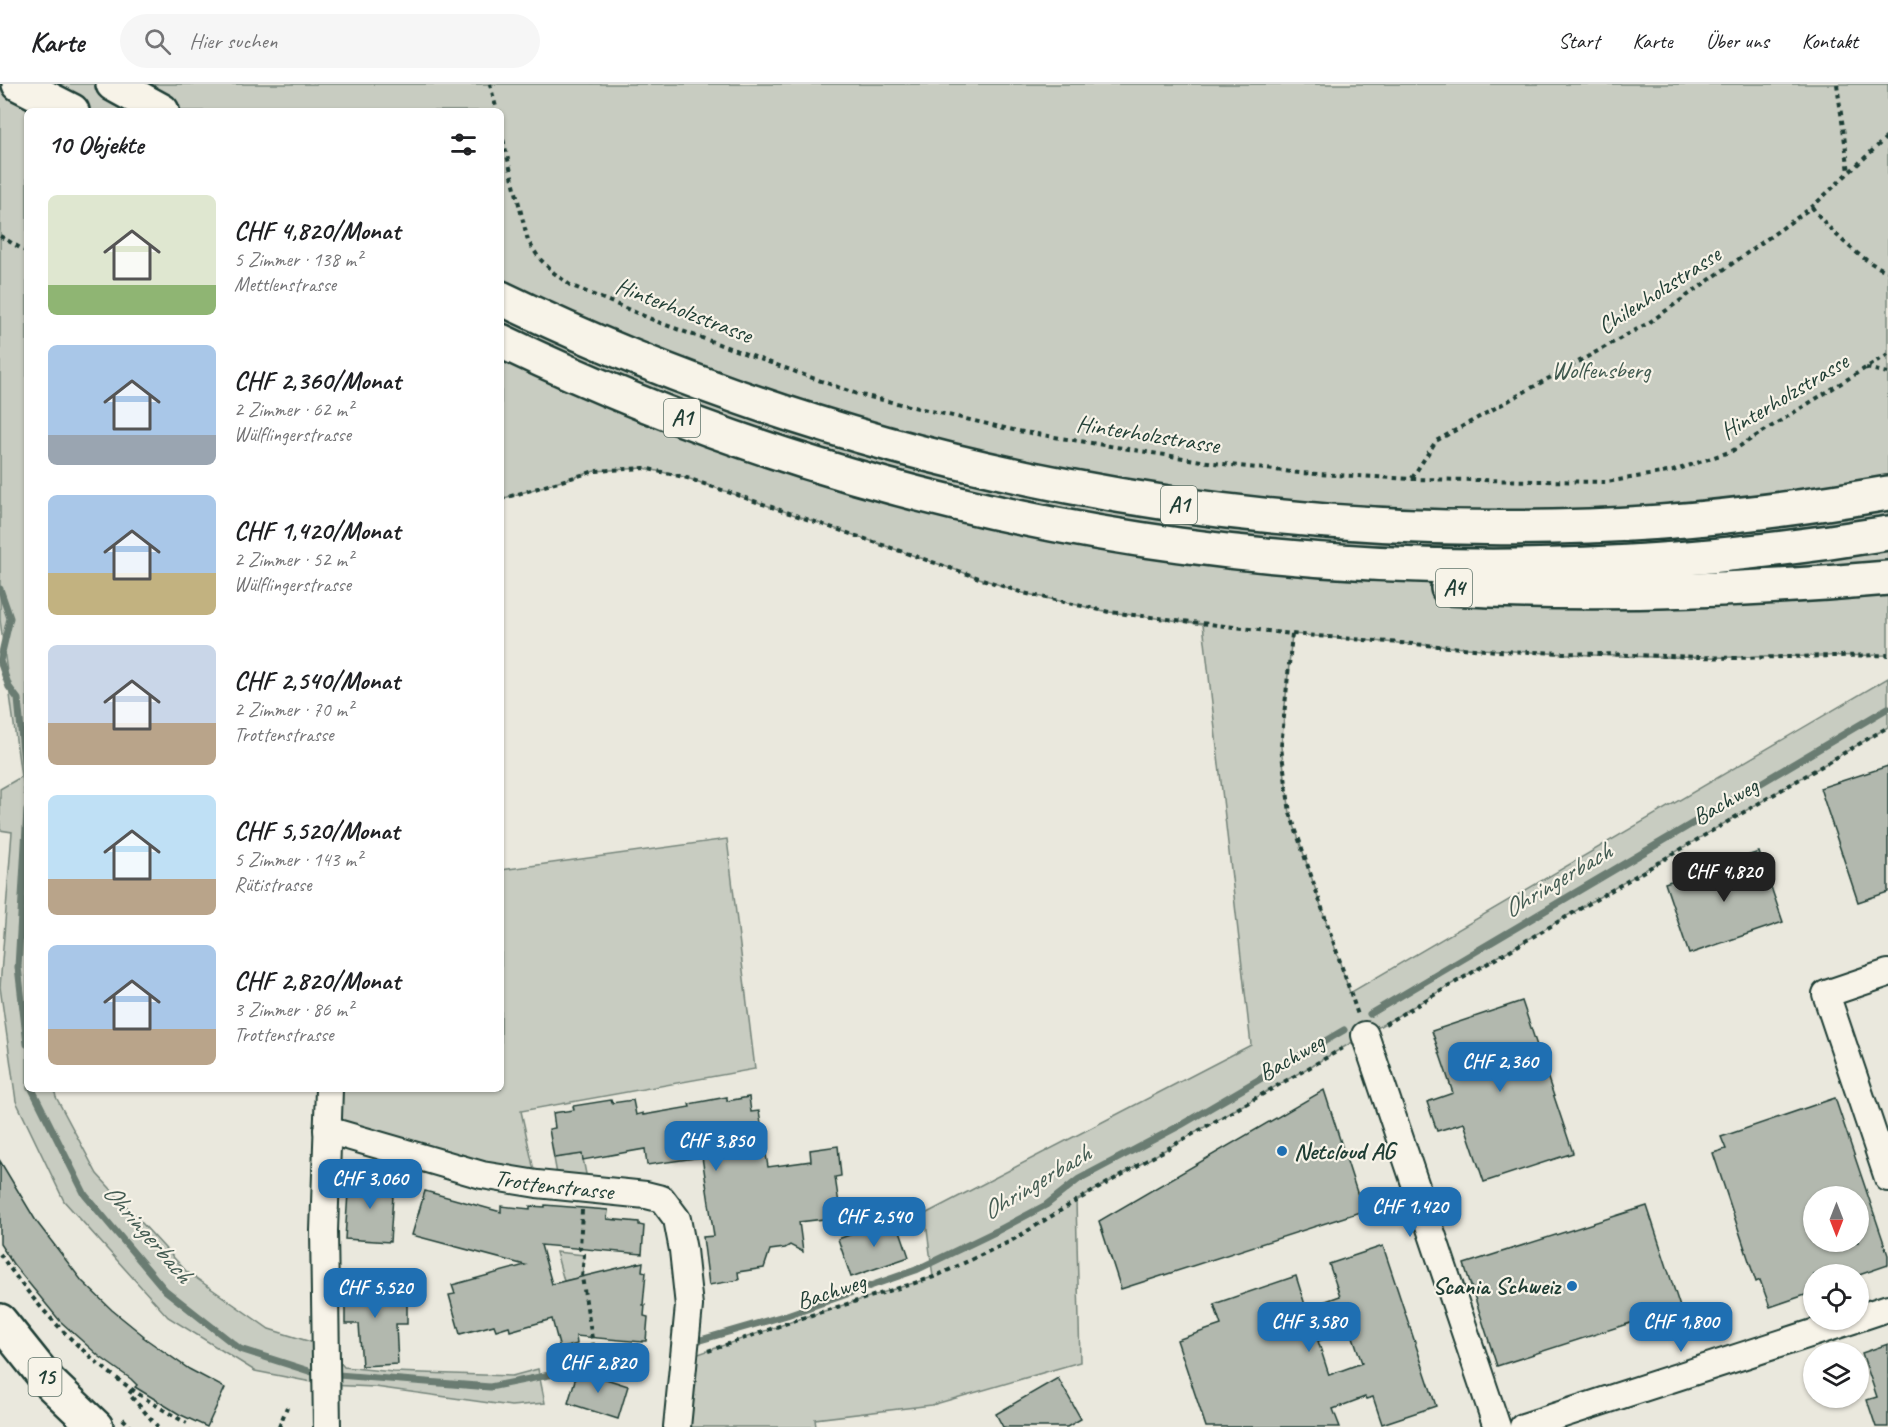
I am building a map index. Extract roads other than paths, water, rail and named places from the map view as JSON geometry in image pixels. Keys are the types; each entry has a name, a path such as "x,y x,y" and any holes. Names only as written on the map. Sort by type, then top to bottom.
{"main road":[{"path":"19,84 66,108"},
{"path":"113,84 157,108"},
{"name":"A1","path":"504,299 581,335 688,379 853,435 1024,478 1196,508 1370,524 1428,527 1544,527 1662,522 1730,516 1888,493"},
{"name":"A1","path":"504,342 565,371 674,416 786,455 900,489 1016,517 1191,547 1309,560 1486,567 1605,564 1744,554 1888,533"},
{"name":"A4","path":"1309,560 1435,587 1491,590 1602,592 1701,590 1777,587 1888,578"},
{"name":"15","path":"0,1321 82,1423"}],"street":[{"path":"1888,973 1826,994 1888,1178"},
{"path":"1365,1035 1497,1427"},
{"path":"327,1427 324,1232 328,1092"},
{"name":"Trottenstrasse","path":"327,1130 482,1175 537,1184 646,1195 662,1200 677,1219 689,1306 676,1427"},
{"path":"1869,1314 1888,1308"},
{"path":"1523,1427 1822,1330"}],"waterway":[{"name":"Ohringerbach","path":"0,589 10,618 0,661 9,687 18,699 24,762"},
{"name":"Ohringerbach","path":"1370,1014 1888,708"},
{"name":"Ohringerbach","path":"24,862 18,967 24,1018"},
{"name":"Ohringerbach","path":"697,1341 787,1315 916,1270 1046,1205 1079,1179 1181,1125 1344,1030"},
{"name":"Ohringerbach","path":"34,1092 85,1195 165,1290 240,1349 312,1372"},
{"name":"Ohringerbach","path":"338,1375 490,1387 569,1371"}],"place":[{"name":"Netcloud AG","path":"1282,1151"},
{"name":"Scania Schweiz","path":"1572,1286"}],"park label":[{"name":"Wolfensberg","path":"1601,370"}]}
